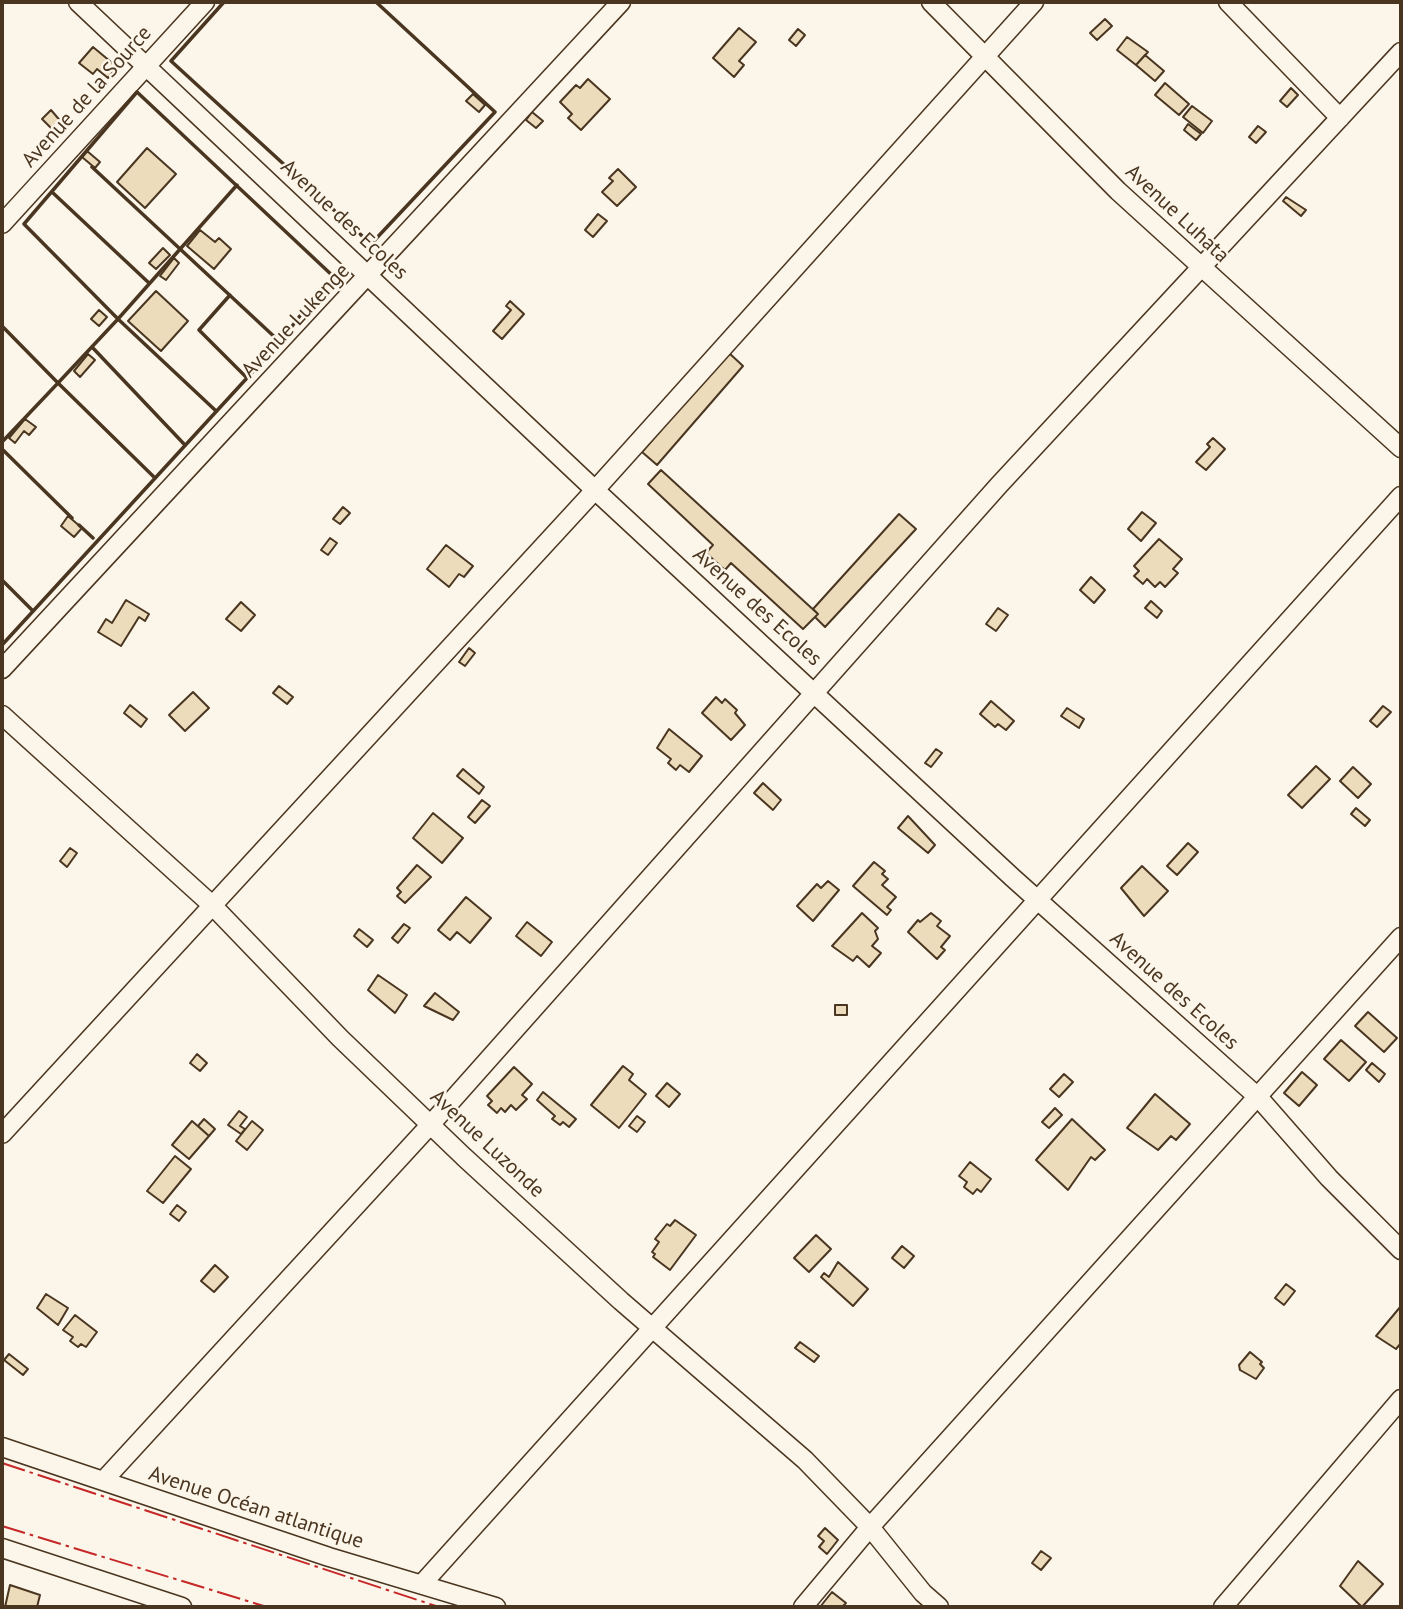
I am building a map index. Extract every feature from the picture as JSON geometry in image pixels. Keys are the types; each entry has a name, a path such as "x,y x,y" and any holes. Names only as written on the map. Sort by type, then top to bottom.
{"street":[{"name":"Avenue des Ecoles","path":"78,2 595,490 1036,898 1259,1098 1329,1178 1401,1250"},
{"name":"Avenue de la Source","path":"2,224 205,2"},
{"name":"Avenue Lukenge","path":"2,669 621,2"},
{"name":"Avenue Luhata","path":"931,2 1118,191 1401,448"},
{"path":"2,1133 595,490 1034,2"},
{"path":"1228,2 1340,118"},
{"path":"104,1480 431,1124 999,485 1401,52"},
{"path":"422,1584 1036,898 1401,496"},
{"name":"Avenue Luzonde","path":"2,715 212,905 340,1038 603,1284 804,1460 870,1527 923,1593 939,1607"},
{"path":"803,1607 870,1527 1259,1098 1401,937"},
{"path":"1223,1607 1401,1399"},
{"name":"Avenue Océan atlantique","path":"2,1447 329,1558 496,1607"},
{"path":"2,1548 135,1600 182,1607"}],"building":[{"path":"1105,19 1112,26 1097,40 1090,33"},
{"path":"739,28 756,42 739,61 744,65 734,77 713,58"},
{"path":"798,29 805,35 796,46 789,40"},
{"path":"1127,37 1148,52 1136,65 1117,50"},
{"path":"93,47 117,67 108,78 97,69 93,74 79,63"},
{"path":"1145,55 1164,71 1155,81 1136,65"},
{"path":"588,79 610,99 581,130 568,118 572,114 560,102 576,85 580,88"},
{"path":"1165,83 1189,104 1179,115 1155,95"},
{"path":"1291,88 1298,95 1287,107 1280,101"},
{"path":"473,94 485,105 479,112 466,101"},
{"path":"1192,106 1212,121 1203,133 1183,117"},
{"path":"51,110 63,124 55,132 42,119"},
{"path":"532,112 543,121 536,128 526,120"},
{"path":"1188,124 1201,134 1196,140 1184,130"},
{"path":"1258,126 1266,132 1256,143 1249,137"},
{"path":"147,148 176,174 145,208 117,182"},
{"path":"87,151 100,162 95,168 82,157"},
{"path":"618,169 636,187 617,206 602,192 613,181 609,178"},
{"path":"1286,197 1306,210 1301,216 1283,201"},
{"path":"598,214 607,221 593,237 585,230"},
{"path":"200,230 215,242 219,238 231,249 214,269 187,246"},
{"path":"163,248 170,255 156,269 149,263"},
{"path":"174,258 179,263 166,280 160,276"},
{"path":"156,291 188,321 161,351 128,321"},
{"path":"510,301 524,314 502,339 493,331 511,310 506,306"},
{"path":"99,310 107,317 99,326 91,319"},
{"path":"728,352 743,366 657,465 642,452"},
{"path":"88,354 95,360 80,377 74,371"},
{"path":"25,419 36,427 29,435 24,431 15,443 9,438"},
{"path":"1213,438 1225,449 1206,470 1196,462 1210,447 1207,444"},
{"path":"661,470 818,614 803,629 731,563 725,570 706,553 713,545 648,484"},
{"path":"343,507 350,513 340,524 333,519"},
{"path":"1142,512 1156,523 1141,541 1128,529"},
{"path":"899,514 916,529 825,627 815,617 818,614 813,609"},
{"path":"68,516 82,528 74,537 61,526"},
{"path":"330,538 337,543 328,555 321,550"},
{"path":"1159,539 1182,559 1173,569 1178,573 1165,587 1160,582 1155,587 1147,579 1143,584 1134,576 1139,571 1134,566"},
{"path":"446,545 473,566 464,577 459,574 449,587 427,569"},
{"path":"1091,577 1105,590 1094,603 1080,590"},
{"path":"126,600 149,614 145,621 139,617 121,646 98,632 106,619 112,623"},
{"path":"1151,601 1162,611 1157,618 1145,608"},
{"path":"241,602 255,615 241,631 226,619"},
{"path":"998,608 1008,615 996,631 986,624"},
{"path":"469,648 475,653 465,666 459,662"},
{"path":"279,686 293,697 287,704 273,693"},
{"path":"193,692 209,708 185,731 169,715"},
{"path":"716,697 722,703 725,699 737,710 735,713 745,725 731,740 702,713"},
{"path":"991,701 1014,721 1006,730 998,724 995,727 980,714"},
{"path":"130,705 147,719 141,727 124,713"},
{"path":"1383,706 1391,712 1377,727 1370,721"},
{"path":"1067,708 1084,719 1079,728 1061,716"},
{"path":"669,729 702,756 689,772 680,765 676,770 668,763 671,759 657,748"},
{"path":"936,749 942,753 931,767 925,763"},
{"path":"1316,766 1330,779 1302,808 1288,795"},
{"path":"1353,767 1371,784 1358,798 1340,781"},
{"path":"463,769 484,787 479,794 457,776"},
{"path":"763,783 781,800 773,810 754,793"},
{"path":"482,800 490,806 475,823 468,817"},
{"path":"1356,808 1370,820 1365,826 1351,814"},
{"path":"433,813 463,838 442,863 413,838"},
{"path":"908,816 935,845 928,853 898,828"},
{"path":"1188,843 1198,852 1177,875 1167,866"},
{"path":"70,848 77,853 67,867 60,861"},
{"path":"874,862 885,871 882,874 888,879 882,885 896,897 887,907 891,910 887,915 853,886"},
{"path":"417,865 431,877 405,903 397,896 401,892 397,888"},
{"path":"1142,866 1168,891 1144,916 1121,888"},
{"path":"828,881 839,890 813,921 797,906 817,884 821,888"},
{"path":"466,897 491,918 470,943 457,932 450,940 438,930"},
{"path":"862,913 878,928 875,931 878,939 872,946 881,953 869,967 857,956 853,961 832,946"},
{"path":"931,913 941,921 937,926 950,936 941,947 945,950 937,959 908,932 918,920 920,922"},
{"path":"527,922 552,942 541,956 516,936"},
{"path":"404,924 410,928 398,943 392,938"},
{"path":"359,929 373,940 367,947 354,936"},
{"path":"378,975 407,995 395,1013 368,990"},
{"path":"435,993 459,1012 453,1020 424,1006"},
{"path":"835,1005 847,1005 847,1015 835,1015"},
{"path":"1368,1012 1397,1038 1384,1052 1355,1026"},
{"path":"1341,1040 1366,1062 1349,1081 1324,1059"},
{"path":"197,1054 207,1063 200,1071 190,1063"},
{"path":"1372,1063 1385,1074 1379,1082 1366,1070"},
{"path":"623,1066 633,1074 629,1080 646,1094 619,1128 591,1105"},
{"path":"514,1067 532,1084 522,1095 527,1099 516,1110 511,1105 505,1112 501,1108 497,1113 488,1105 492,1101 487,1096"},
{"path":"1302,1072 1317,1085 1299,1106 1284,1093"},
{"path":"1064,1074 1073,1082 1059,1097 1050,1089"},
{"path":"667,1083 680,1094 669,1107 656,1096"},
{"path":"543,1092 576,1119 569,1127 552,1119 555,1116 537,1100"},
{"path":"1155,1094 1190,1124 1176,1140 1171,1136 1158,1150 1127,1128"},
{"path":"1055,1108 1062,1115 1049,1128 1042,1122"},
{"path":"239,1111 247,1117 240,1126 245,1129 241,1134 228,1125"},
{"path":"637,1116 645,1122 637,1132 629,1126"},
{"path":"204,1119 215,1129 209,1136 198,1126"},
{"path":"1072,1119 1105,1150 1095,1160 1091,1157 1068,1190 1036,1160"},
{"path":"192,1121 209,1136 189,1159 172,1145"},
{"path":"252,1121 263,1130 247,1150 236,1141"},
{"path":"175,1156 191,1169 163,1203 147,1191"},
{"path":"970,1162 991,1179 981,1192 977,1189 973,1194 964,1187 967,1182 959,1176"},
{"path":"177,1205 186,1212 179,1221 170,1214"},
{"path":"675,1220 696,1235 670,1270 653,1257 655,1254 652,1252 659,1242 655,1239 667,1224 670,1226"},
{"path":"816,1235 831,1249 809,1272 794,1258"},
{"path":"902,1246 914,1256 904,1268 892,1258"},
{"path":"838,1262 868,1289 853,1306 821,1277 824,1273 829,1277"},
{"path":"215,1265 228,1277 214,1292 201,1281"},
{"path":"1286,1284 1295,1291 1284,1305 1275,1298"},
{"path":"46,1294 68,1308 58,1325 37,1308"},
{"path":"1401,1306 1401,1343 1396,1349 1376,1336"},
{"path":"75,1315 97,1332 86,1347 81,1344 78,1347 70,1341 73,1337 63,1330"},
{"path":"800,1342 819,1356 814,1362 795,1348"},
{"path":"1250,1352 1262,1362 1260,1364 1264,1368 1256,1379 1240,1370 1239,1365"},
{"path":"9,1354 28,1369 23,1375 4,1360"},
{"path":"825,1528 838,1540 827,1554 819,1547 824,1541 818,1536"},
{"path":"1041,1551 1051,1558 1041,1570 1032,1563"},
{"path":"1358,1561 1383,1584 1362,1607 1340,1586"},
{"path":"10,1585 40,1595 37,1607 5,1607"},
{"path":"832,1592 846,1603 842,1607 820,1607"}],"wall":[{"path":"224,2 171,61 371,244 495,112 376,2"},
{"path":"2,326 58,383 118,319 24,224 137,92 335,278 322,287 280,342 2,645"},
{"path":"92,167 280,342"},
{"path":"215,410 118,319 237,185"},
{"path":"52,192 149,283"},
{"path":"230,295 199,330 246,377"},
{"path":"92,347 184,444"},
{"path":"2,442 58,383 155,478"},
{"path":"2,449 72,518"},
{"path":"79,525 93,538"},
{"path":"2,580 33,611"}],"power":[{"path":"2,1463 439,1607"},
{"path":"2,1526 267,1607"}]}
